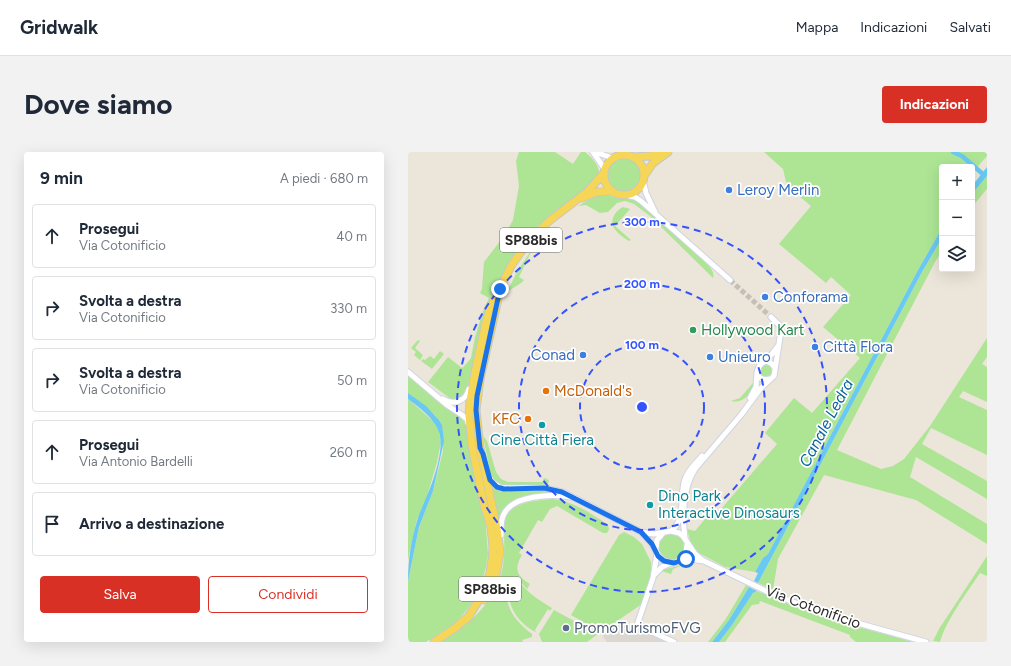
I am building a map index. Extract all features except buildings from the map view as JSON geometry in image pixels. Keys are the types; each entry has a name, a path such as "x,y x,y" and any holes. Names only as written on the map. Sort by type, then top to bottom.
{"main road":[{"path":"612,158 623,154 634,157 650,156 666,152"},
{"path":"624,195 636,191 653,163 666,152"},
{"path":"634,157 642,166 644,178"},
{"name":"SP88bis","path":"467,618 476,606 486,586 492,560 493,547 491,528 472,446 470,408 474,377 491,306 518,256 536,234 559,213 590,189 612,158"},
{"path":"604,171 604,181 611,191"},
{"name":"SP88bis","path":"575,202 597,192 611,191 624,195"},
{"name":"SP88bis","path":"437,640 455,628 479,606 496,575 500,552 497,529 480,448 476,410 477,396 486,350 500,289"}],"street":[{"path":"594,152 612,158"},
{"path":"594,152 604,171"},
{"path":"644,178 646,193 657,215"},
{"path":"624,195 638,199 730,280"},
{"path":"681,560 686,552 684,529 685,501 686,488 689,478 741,415 761,388 775,374 781,334 780,328 771,317"},
{"path":"674,642 637,625 653,578 656,543 658,538 677,526 680,522 683,488 687,474 750,398 756,387 758,367 772,354 779,343"},
{"path":"762,362 771,363 775,368"},
{"path":"408,372 447,405 467,419 472,446"},
{"path":"757,372 762,379 771,379"},
{"path":"436,395 449,402 461,401 469,392 474,377"},
{"path":"480,448 490,480 497,487 504,489 544,488 558,490 641,532 649,540 664,561 671,563"},
{"path":"500,552 501,520 505,511 512,504 521,500 548,495 575,498"},
{"path":"641,532 654,534 668,531"},
{"name":"Via Cotonificio","path":"668,531 679,533 695,554 704,562"},
{"name":"Via Cotonificio","path":"671,563 690,559 704,562 757,587 821,613 926,642"},
{"path":"653,578 662,567 671,563"}],"green space":[{"path":"519,152 555,152 573,164 581,152 585,152 597,165 599,171 598,175 586,189 558,209 541,224 527,239 513,258 470,377 466,393 455,402 428,382 448,357 462,368 471,358 475,337 484,308 489,298 480,293 482,289 484,262 504,236 513,220 519,186 516,161"},
{"path":"764,152 987,152 987,156 975,170 975,164 939,164 939,233 918,270 768,554 763,558 755,572 725,567 697,552 691,544 687,529 695,531 711,512 715,516 777,444 765,433 794,398 812,413 860,358 823,327 851,295 831,277 826,283 779,244 811,206 787,186 783,169"},
{"path":"627,158 634,160 639,165 641,175 639,185 634,190 621,192 614,190 609,185 607,172 609,165 614,160"},
{"path":"987,176 987,189 975,203 975,190"},
{"path":"605,194 619,199 631,198 636,200 699,256 713,272 713,278 650,216 634,204 625,201 617,203 608,212 600,213 586,205 578,206 598,195"},
{"path":"623,207 630,209 615,226 631,240 629,241 617,232 612,222 618,210"},
{"path":"939,243 939,256 837,450 881,469 893,466 904,459 930,426 987,338 987,357 982,364 987,367 987,402 963,391 959,397 987,410 987,455 931,428 922,444 987,481 987,499 916,457 910,477 987,524 987,544 916,500 824,475 778,559 773,590 758,583 922,272"},
{"path":"533,248 519,277 524,280 507,292 518,270"},
{"path":"418,340 420,341 415,348 423,355 420,360 414,355 416,352 411,348"},
{"path":"440,351 444,354 432,369 421,361 430,356 434,359"},
{"path":"768,365 771,366 771,376 764,377 761,376 760,369 761,366"},
{"path":"408,376 441,404 461,418 466,424 470,456 486,527 488,554 482,582 475,598 466,611 454,624 426,642 409,642 408,581 419,527 433,491 443,451 442,425 434,414 408,393"},
{"path":"753,383 755,384 754,388 743,400 735,402 731,401 740,398"},
{"path":"408,399 433,421 439,431 441,442 426,500 417,519 408,560"},
{"path":"483,436 487,441 496,472 501,479 508,482 542,482 544,478 549,480 548,484 507,486 497,484 491,476"},
{"path":"490,484 502,491 541,490 564,495 534,496 516,500 503,512 498,522"},
{"path":"553,499 561,500 582,509 608,525 609,529 607,533 603,533 557,506 550,509 542,522 538,520 519,553 522,555 517,568 519,575 530,584 527,589 515,576 507,592 508,605 511,611 518,622 532,634 532,637 522,640 523,642 441,642 469,622 477,614 485,605 497,586 504,559 505,521 509,513 517,506 531,502"},
{"path":"624,532 634,537 642,544 651,562 651,574 642,604 601,632 571,615 619,535"},
{"path":"671,534 680,538 684,547 680,556 671,560 662,556 658,547 662,538"},
{"path":"987,556 987,576 980,573 963,597 947,625 940,642 933,641 939,629"},
{"path":"688,562 697,563 688,563 673,569 671,574 662,571 677,567"},
{"path":"515,578 533,595 552,608 550,611 548,609 535,630 536,632 521,622 511,606 509,592"},
{"path":"746,585 749,587 729,620 712,642 708,642 725,620"},
{"path":"757,591 815,615 913,642 856,642 850,637 850,635 760,601 759,604 752,605 725,642 719,642 753,593"},
{"path":"554,610 598,634 587,642 542,642 539,634"}],"shaded area":[{"path":"621,621 666,642 607,642 602,635"}],"water":[{"path":"987,167 987,176 975,190 975,182"},
{"path":"939,233 939,243 922,272 758,583 754,581 758,573 755,572 763,558 768,554 918,270"},
{"path":"408,393 426,406 439,420 442,425 444,441 433,491 419,527 408,581 409,558 413,536 419,515 435,475 439,456 440,439 439,432 434,422 408,399"},
{"path":"749,587 757,591 753,593 719,642 712,642 729,620"}],"waterway":[{"path":"953,152 962,156 984,175"}],"tunnel":[{"path":"730,280 771,317"}],"place":[{"name":"Leroy Merlin","path":"729,190"},
{"name":"Conforama","path":"765,297"},
{"name":"Hollywood Kart","path":"693,330"},
{"name":"Città Flora","path":"815,347"},
{"name":"Conad","path":"583,355"},
{"name":"Unieuro","path":"710,357"},
{"name":"McDonald's","path":"546,391"},
{"name":"KFC","path":"528,419"},
{"name":"Cine Città Fiera","path":"542,425"},
{"name":"Dino Park Interactive Dinosaurs","path":"650,505"},
{"name":"PromoTurismoFVG","path":"566,628"}],"route":[{"path":"500,289 480,379 476,410 480,448 490,480 497,487 505,489 544,488 562,492 641,532 652,544 658,556 664,561 674,563 686,559"}],"water label":[{"name":"Canale Ledra","path":"826,423"}]}
